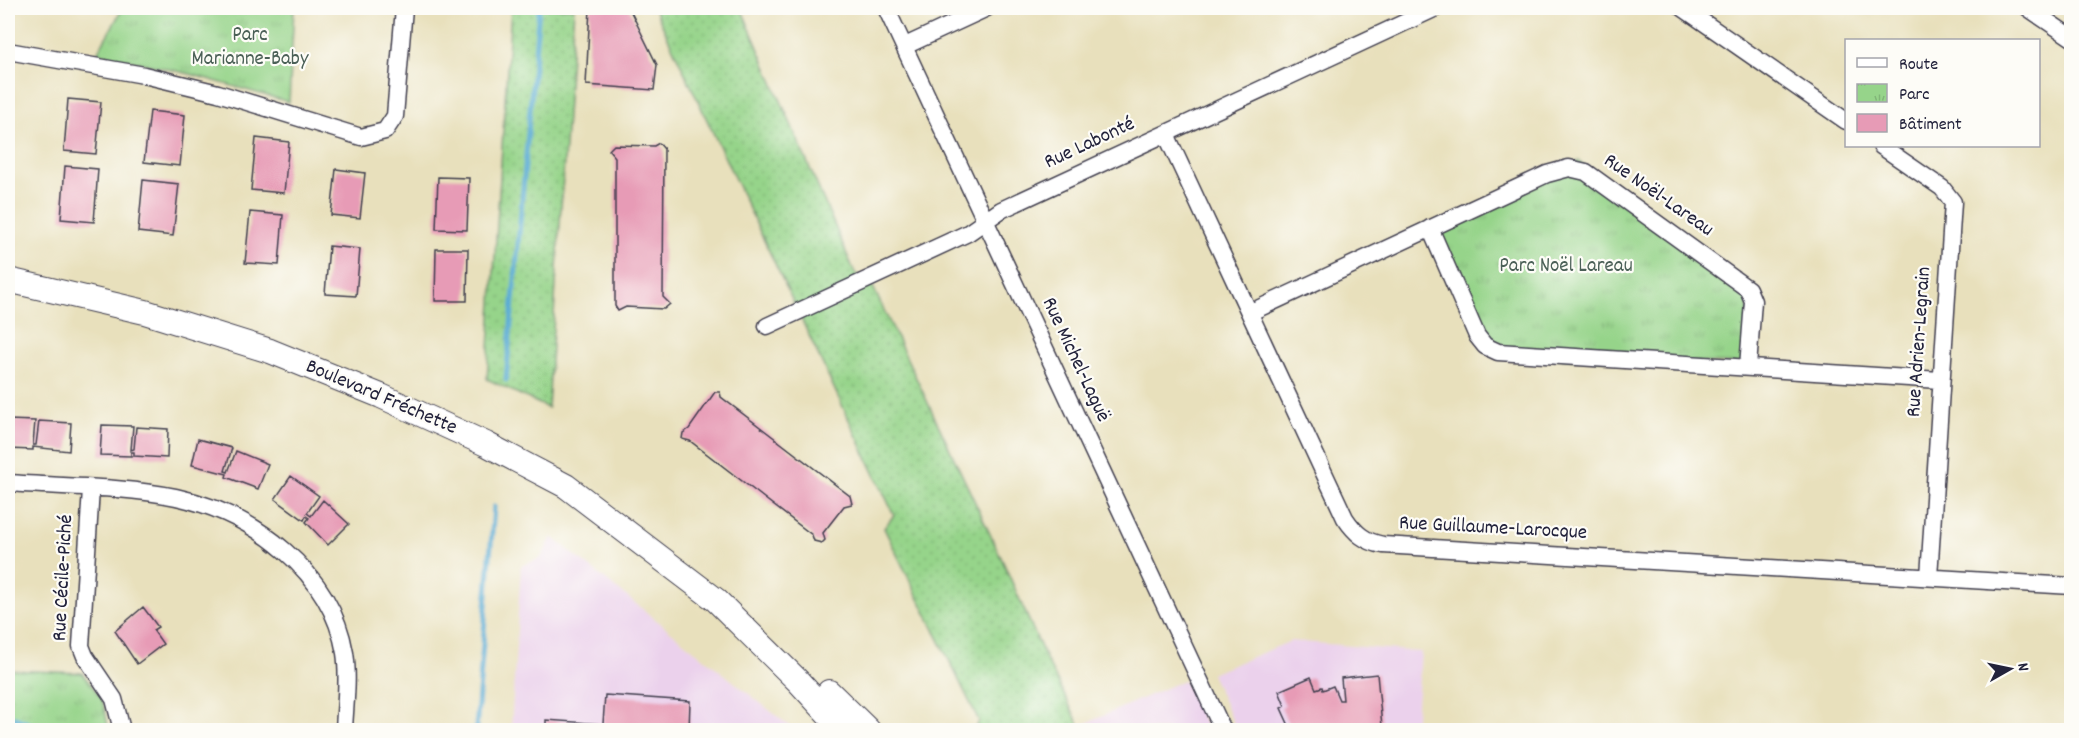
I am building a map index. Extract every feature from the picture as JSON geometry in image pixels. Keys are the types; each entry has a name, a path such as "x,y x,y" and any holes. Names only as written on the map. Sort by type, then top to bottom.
{"main road":[{"name":"Boulevard Fréchette","path":"8,280 145,312 259,347 381,396 486,444 566,486 716,600 798,681 843,730"},
{"name":"Boulevard Fréchette","path":"716,600 738,611 757,626 868,730"}],"street":[{"path":"8,51 144,75 268,108 353,135 367,137 385,131 395,117 404,8"},
{"name":"Rue Michel-Laguë","path":"886,8 1223,730"},
{"path":"905,46 987,8"},
{"name":"Rue Labonté","path":"766,326 968,232 1001,210 1436,8"},
{"path":"1683,8 1845,120"},
{"path":"2028,8 2072,38"},
{"name":"Rue Guillaume-Larocque","path":"1166,134 1251,312 1345,518 1359,536 1375,544 2072,586"},
{"name":"Rue Adrien-Legrain","path":"1882,147 1942,188 1953,202 1929,577"},
{"name":"Rue Noël-Lareau","path":"1251,312 1547,174 1569,168 1582,170 1748,289 1753,306 1748,367"},
{"path":"1430,228 1477,336 1494,350 1940,380"},
{"path":"8,483 158,494 198,503 250,527 297,561 313,580 331,609 342,641 346,673 344,730"},
{"name":"Rue Cécile-Piché","path":"91,489 81,646 85,657 110,692 122,730"}],"shaded area":[{"path":"552,537 793,730 511,730 521,566 541,558"},
{"path":"1291,641 1421,652 1415,730 1237,730 1211,674"},
{"path":"1184,680 1208,730 1082,730 1080,726"}],"green space":[{"name":"Parc Marianne-Baby","path":"123,8 294,8 289,102 190,74 97,53"},
{"path":"511,8 574,8 548,408 487,379"},
{"path":"654,8 741,8 855,273 873,287 1000,555 1047,661 1082,730 975,730 979,721 884,528 894,515"},
{"name":"Parc Noël Lareau","path":"1579,161 1747,294 1752,364 1521,357 1480,340 1433,225"},
{"path":"8,670 82,673 102,699 109,730 8,730"}],"building":[{"path":"590,8 629,8 657,65 654,90 586,85"},
{"path":"68,99 101,102 96,154 64,151"},
{"path":"150,111 185,115 180,166 144,162"},
{"path":"256,138 289,142 284,193 251,190"},
{"path":"659,143 664,149 663,297 670,304 664,309 626,307 618,311 615,306 615,157 609,150 614,145 654,146"},
{"path":"65,166 98,169 94,222 61,219"},
{"path":"336,169 365,173 360,218 331,215"},
{"path":"438,177 469,178 467,230 436,229"},
{"path":"143,180 179,184 173,236 138,232"},
{"path":"250,212 283,215 279,265 245,263"},
{"path":"329,246 360,249 356,296 325,294"},
{"path":"436,249 468,249 467,301 435,301"},
{"path":"715,392 720,392 721,397 850,496 852,504 844,506 823,533 825,540 822,543 814,541 812,535 690,441 682,439 683,433 689,429"},
{"path":"8,420 35,421 33,445 36,445 39,421 71,423 69,451 33,447 33,450 8,449"},
{"path":"102,425 133,426 131,450 134,449 136,427 168,429 167,458 134,456 134,452 131,452 131,456 100,455"},
{"path":"198,439 232,448 225,471 228,472 236,451 268,464 258,489 226,477 227,474 192,465"},
{"path":"291,476 319,496 307,513 311,516 323,500 349,524 328,545 306,522 309,518 306,516 304,520 275,499"},
{"path":"143,607 158,627 153,630 163,644 137,664 115,631"},
{"path":"1377,674 1382,726 1349,730 1291,730 1281,708 1285,706 1279,691 1311,677 1316,689 1322,687 1323,690 1333,686 1339,700 1343,700 1341,678"},
{"path":"605,695 690,701 689,730 546,730 546,720 603,724"}],"waterway":[{"path":"506,380 539,8"},
{"path":"476,730 494,507"},
{"path":"8,715 45,730"},
{"path":"76,730 81,729"}]}
